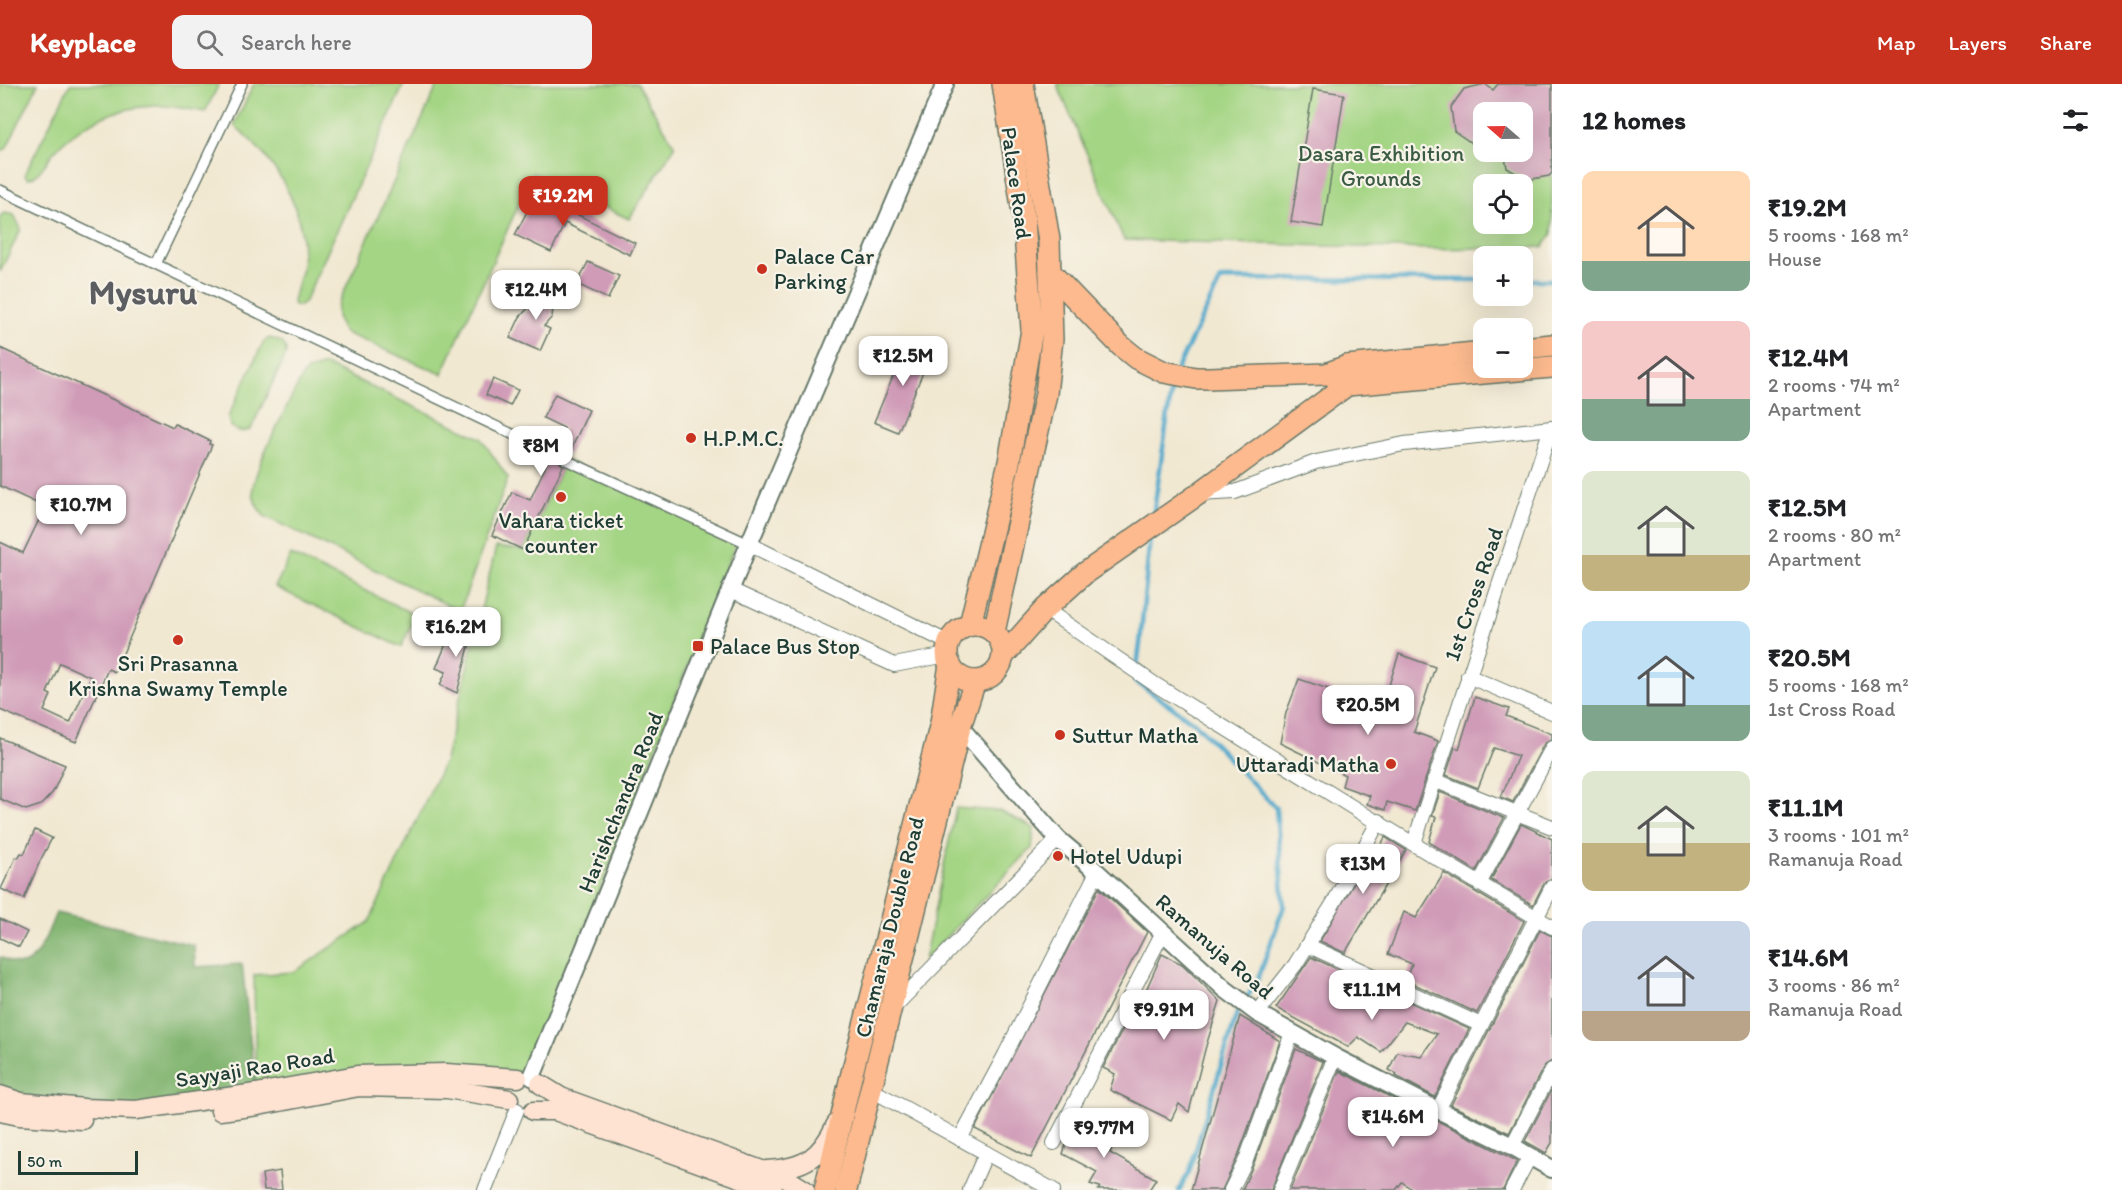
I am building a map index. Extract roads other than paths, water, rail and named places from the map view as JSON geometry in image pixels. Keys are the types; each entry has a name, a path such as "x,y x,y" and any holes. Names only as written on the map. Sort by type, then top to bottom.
{"main road":[{"name":"Palace Road","path":"970,625 1010,462 1032,330 1024,220 1003,84"},
{"path":"994,632 1046,394 1052,339 1049,240 1023,84"},
{"path":"1050,272 1121,346 1136,358 1164,372 1196,378 1326,374 1347,376 1552,367"},
{"path":"1533,347 1552,345"},
{"path":"1004,655 1001,642 994,632 983,626 970,625 954,635 949,654 956,673 964,679 975,681 995,674 1004,655 1045,609 1085,573 1197,495 1347,376 1473,354"},
{"name":"Chamaraja Double Road","path":"825,1190 843,1110 941,723 949,654"},
{"path":"846,1190 960,727 975,681"},
{"name":"Sayyaji Rao Road","path":"0,1095 21,1102 136,1110 256,1094 357,1075 446,1073 530,1080 561,1097 764,1184"},
{"path":"530,1080 544,1094 543,1099 541,1104 520,1107 510,1087 530,1080"},
{"name":"Sayyaji Rao Road","path":"0,1112 19,1116 140,1120 258,1106 359,1087 447,1089 520,1107 555,1111 764,1184 789,1180 805,1190"},
{"path":"764,1184 785,1169 801,1164 816,1155 828,1141 843,1110"}],"street":[{"path":"156,264 242,84"},
{"name":"Harishchandra Road","path":"530,1080 749,544 945,84"},
{"path":"0,190 552,453"},
{"path":"1197,495 1235,492 1317,462 1404,444 1551,428"},
{"name":"1st Cross Road","path":"1414,843 1551,428"},
{"path":"566,460 749,544 949,654"},
{"path":"731,590 894,665 949,654"},
{"path":"1045,609 1156,685 1552,927"},
{"path":"1468,676 1552,712"},
{"name":"Ramanuja Road","path":"960,727 1058,839 1098,872 1225,989 1257,1013 1335,1057 1551,1165"},
{"path":"1479,884 1552,748"},
{"path":"1434,780 1552,827"},
{"path":"1257,1013 1295,965 1333,904 1378,821"},
{"path":"888,1012 1058,839"},
{"path":"960,1139 1098,872"},
{"path":"1438,1110 1552,887"},
{"path":"1054,1143 1163,932"},
{"path":"1307,945 1481,1025"},
{"path":"1231,1190 1246,1160 1292,1034"},
{"path":"1280,1190 1335,1057"},
{"path":"1512,1146 1552,1070"},
{"path":"870,1089 1053,1190"},
{"path":"485,1190 520,1107"},
{"path":"970,1190 986,1153"},
{"path":"1512,1190 1530,1156"}],"waterway":[{"path":"1177,369 1221,279 1473,280"},
{"path":"1533,280 1552,280"},
{"path":"1153,517 1173,379"},
{"path":"1150,537 1135,681 1196,724 1276,808 1284,906 1258,979 1236,1016 1189,1173 1179,1190"}],"place":[{"name":"Palace Car Parking","path":"762,269"},
{"name":"H.P.M.C.","path":"691,438"},
{"name":"Vahara ticket counter","path":"561,497"},
{"name":"Sri Prasanna Krishna Swamy Temple","path":"178,640"},
{"name":"Palace Bus Stop","path":"698,646"},
{"name":"Suttur Matha","path":"1060,735"},
{"name":"Uttaradi Matha","path":"1391,764"},
{"name":"Hotel Udupi","path":"1058,856"}],"district":[{"name":"Mysuru","path":"143,292"}],"park label":[{"name":"Dasara Exhibition Grounds","path":"1381,166"}]}
